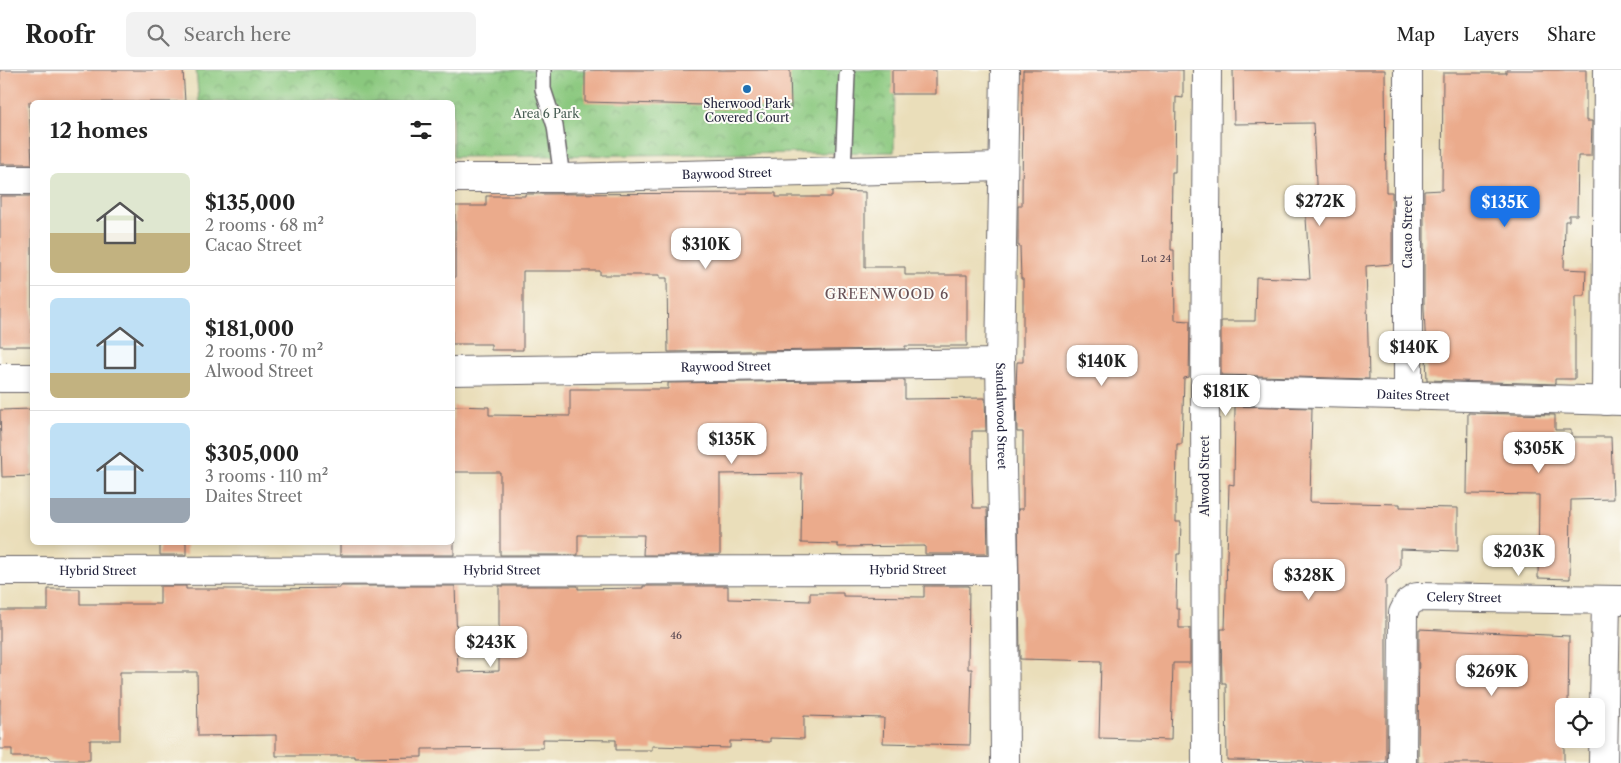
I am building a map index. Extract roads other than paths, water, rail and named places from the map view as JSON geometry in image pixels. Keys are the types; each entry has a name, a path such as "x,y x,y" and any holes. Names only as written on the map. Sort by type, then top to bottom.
{"street":[{"name":"Sandalwood Street","path":"1005,70 1000,363 1006,763"},
{"name":"Alwood Street","path":"1206,763 1205,390 1207,70"},
{"name":"Cacao Street","path":"1408,70 1408,394"},
{"path":"1608,70 1613,401"},
{"name":"Baywood Street","path":"455,178 562,178 1002,167"},
{"path":"0,180 30,180"},
{"name":"Raywood Street","path":"455,371 1000,363"},
{"path":"0,378 30,378"},
{"name":"Daites Street","path":"1205,390 1613,401"},
{"name":"Hybrid Street","path":"0,571 1004,570"},
{"name":"Celery Street","path":"1402,763 1403,612 1408,604 1417,597 1614,600"},
{"path":"1603,763 1614,600"}],"lane":[{"path":"543,70 544,89 555,126 562,178"},
{"path":"842,171 847,75"}],"place":[{"name":"Sherwood Park Covered Court","path":"747,89"}],"district":[{"name":"GREENWOOD 6","path":"887,294"}],"park label":[{"name":"Area 6 Park","path":"546,114"}]}
